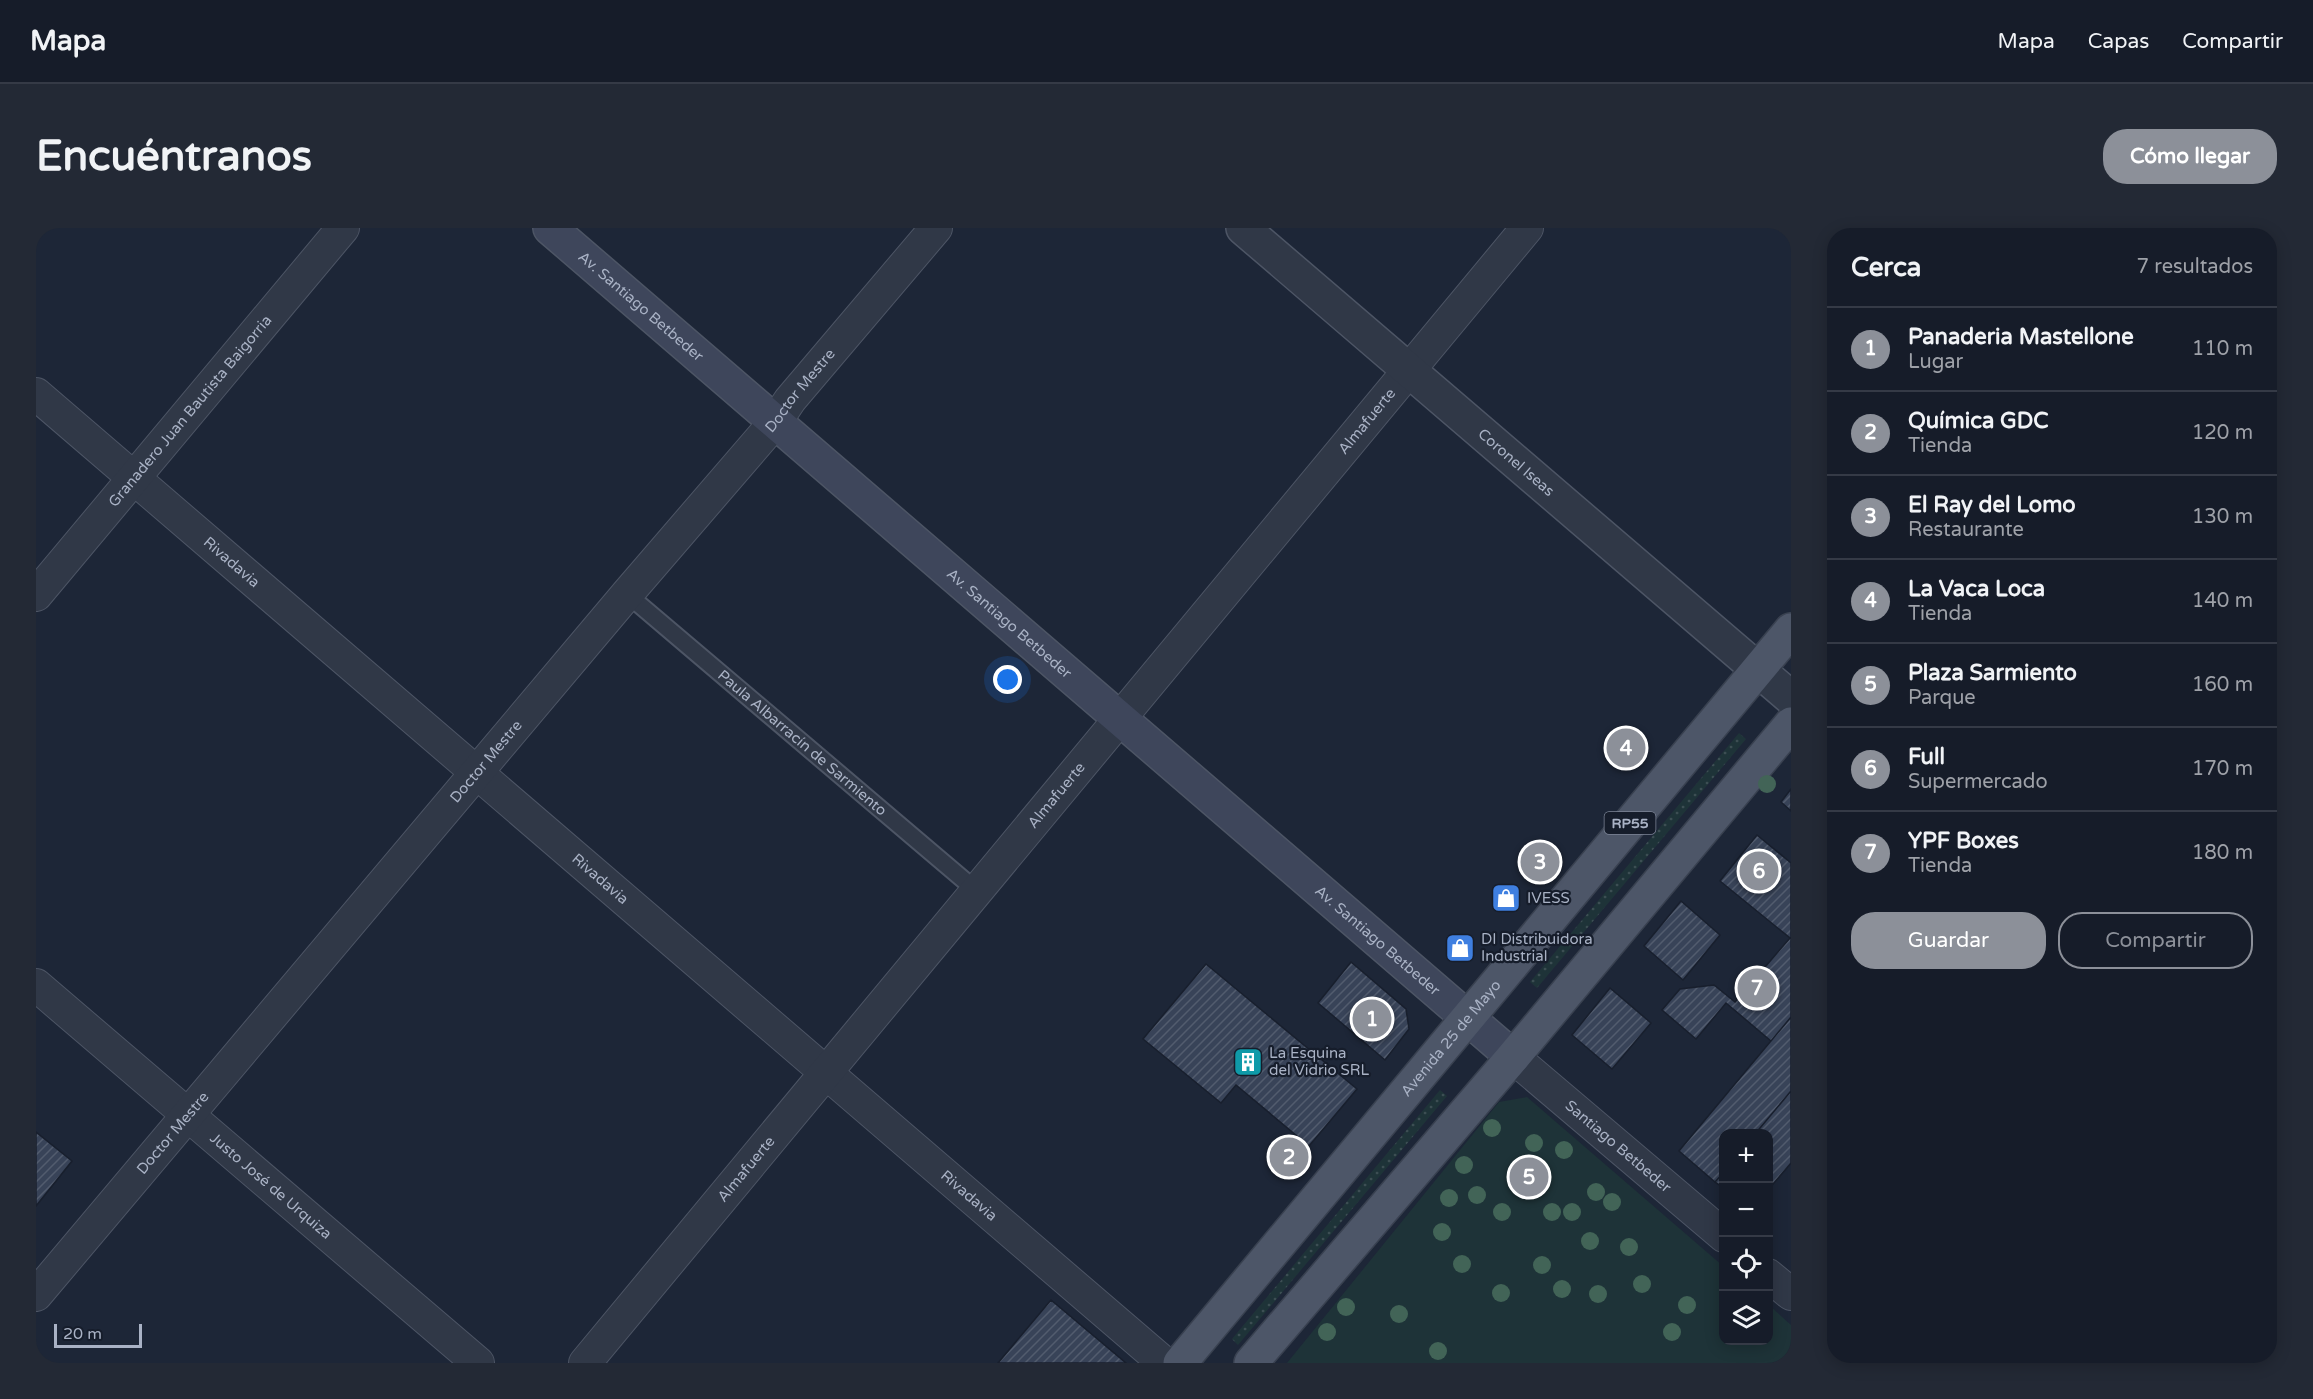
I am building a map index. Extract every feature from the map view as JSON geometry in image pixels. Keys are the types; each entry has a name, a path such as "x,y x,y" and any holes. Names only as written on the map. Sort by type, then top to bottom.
{"main road":[{"name":"Av. Santiago Betbeder","path":"550,228 1469,1016 1513,1057"},
{"name":"Avenida 25 de Mayo","path":"1180,1363 1791,630"},
{"path":"1251,1363 1513,1057 1791,724"}],"street":[{"name":"Granadero Juan Bautista Baigorria","path":"36,595 344,228"},
{"name":"Doctor Mestre","path":"36,1295 627,594 776,421 790,400 936,228"},
{"name":"Coronel Iseas","path":"1243,228 1791,698"},
{"name":"Almafuerte","path":"585,1363 1527,228"},
{"name":"Rivadavia","path":"36,394 1164,1363"},
{"name":"Justo José de Urquiza","path":"36,985 478,1363"},
{"name":"Santiago Betbeder","path":"1513,1057 1719,1232"},
{"path":"1773,1279 1791,1294"}],"lane":[{"name":"Paula Albarracín de Sarmiento","path":"627,594 978,892"}],"green space":[{"path":"1739,733 1746,739 1537,988 1530,982"},
{"path":"1440,1090 1447,1096 1238,1345 1232,1339"},
{"path":"1527,1097 1719,1263 1719,1345 1773,1345 1773,1309 1791,1325 1791,1363 1287,1363 1499,1102"}],"building":[{"path":"1791,789 1791,811 1781,802"},
{"path":"1757,835 1791,863 1791,1017 1771,1041 1726,1003 1696,1039 1662,1010 1680,989 1714,985 1735,1002 1790,938 1720,881"},
{"path":"1681,901 1720,935 1683,980 1644,946"},
{"path":"1351,962 1406,1009 1409,1029 1385,1060 1318,1003"},
{"name":"La Esquina del Vidrio SRL","path":"1206,964 1357,1089 1309,1146 1236,1085 1221,1103 1143,1039"},
{"path":"1610,988 1651,1023 1612,1069 1572,1035"},
{"path":"1791,1017 1791,1091 1759,1129 1719,1129 1719,1178 1715,1182 1679,1151"},
{"path":"1791,1091 1791,1163 1773,1184 1773,1129 1759,1129"},
{"path":"36,1132 72,1161 36,1206"},
{"path":"1051,1300 1126,1363 998,1363"}],"place":[{"name":"La Vaca Loca","path":"1626,748"},
{"name":"El Ray del Lomo","path":"1540,862"},
{"name":"Full","path":"1759,871"},
{"name":"IVESS","path":"1506,898"},
{"name":"DI Distribuidora Industrial","path":"1460,948"},
{"name":"YPF Boxes","path":"1757,988"},
{"name":"Panaderia Mastellone","path":"1372,1019"},
{"name":"La Esquina del Vidrio SRL","path":"1248,1062"},
{"name":"Química GDC","path":"1289,1157"},
{"name":"Plaza Sarmiento","path":"1529,1177"}]}
